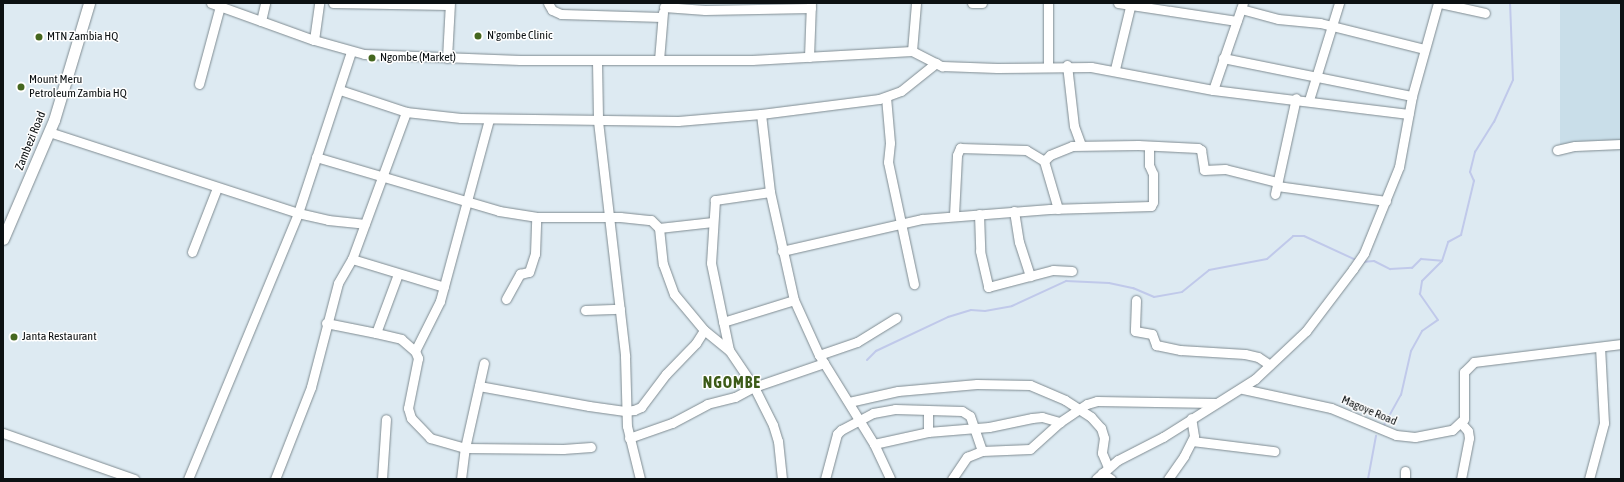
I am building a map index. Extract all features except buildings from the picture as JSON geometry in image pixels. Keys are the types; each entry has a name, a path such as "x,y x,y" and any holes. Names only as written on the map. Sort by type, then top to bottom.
{"main road":[{"name":"Zambezi Road","path":"3,239 50,132 89,3"}],"street":[{"path":"261,21 265,3"},
{"path":"314,40 319,3"},
{"path":"333,3 450,4 447,58"},
{"path":"548,3 552,10 561,14 663,9 705,10 811,5 809,57"},
{"path":"912,51 916,3"},
{"path":"972,3 982,3"},
{"path":"1048,3 1048,66"},
{"path":"1118,3 1237,21"},
{"path":"1309,100 1339,3"},
{"path":"1102,473 1125,456 1163,437 1191,418 1243,389 1311,325 1353,270 1364,253 1386,201 1398,167 1412,96 1424,49 1439,3 1485,13"},
{"path":"199,84 214,4 351,52 447,58 597,61 752,60 912,51 942,66 997,68 1067,65 1115,69 1213,90 1296,98 1409,114"},
{"path":"1115,69 1131,4"},
{"path":"1213,90 1242,6 1278,18 1332,26 1424,49"},
{"path":"659,60 663,9"},
{"path":"188,479 298,213 340,90 351,52"},
{"path":"1223,58 1412,96"},
{"path":"597,61 598,120 610,216 628,394 625,411 629,438 640,479"},
{"path":"340,90 406,112 489,119 678,121 761,114 886,97 901,91 936,63"},
{"path":"1067,65 1074,126 1081,145"},
{"path":"886,97 890,143 888,162 899,223 914,284"},
{"path":"1277,187 1296,98"},
{"path":"275,479 311,387 326,323 338,283 352,259 406,112"},
{"path":"761,114 770,192 794,300 821,359 874,444 890,479"},
{"path":"415,351 435,314 444,287 468,204 489,119"},
{"path":"50,132 217,188 298,213 328,220 365,224"},
{"path":"1557,150 1575,146 1621,144"},
{"path":"1044,162 1050,155 1059,150 1081,145 1149,146 1200,149 1204,170 1225,169 1277,187 1386,201"},
{"path":"782,251 899,223 954,216 1014,211 1150,206 1153,202 1153,174 1149,165 1149,146"},
{"path":"954,216 957,155 960,148 1026,150 1044,162 1058,209"},
{"path":"316,157 382,176 468,204 536,217 610,216 644,219 658,228 713,222"},
{"path":"192,252 217,188"},
{"path":"729,350 712,263 714,201 717,199 770,192"},
{"path":"1014,211 1020,247 1030,276"},
{"path":"979,214 980,251 987,286 998,286 1053,270 1072,271"},
{"path":"506,298 520,274 529,272 535,254 536,217"},
{"path":"658,228 669,282 685,310 704,330 729,350 754,387 778,441 782,479"},
{"path":"352,259 444,287"},
{"path":"376,333 398,274"},
{"path":"723,322 794,300"},
{"path":"1136,300 1135,331 1152,334 1156,345 1180,350 1245,354 1258,357 1270,365"},
{"path":"585,310 620,309"},
{"path":"629,438 654,431 707,404 735,397 754,387 821,359 857,342 896,318"},
{"path":"326,323 401,339 415,351 418,364 408,408 411,418 430,438 465,448 563,449 592,447"},
{"path":"479,386 625,411 641,407 704,330"},
{"path":"1461,479 1469,438 1468,430 1462,423 1465,414 1464,372 1470,364 1492,359 1621,344"},
{"path":"1589,479 1604,423 1600,347"},
{"path":"461,479 465,448 484,363"},
{"path":"849,402 898,391 1014,384 1030,386 1082,408 1101,428 1104,438 1102,473"},
{"name":"Magoye Road","path":"1243,389 1330,408 1403,436 1432,435 1452,430 1462,423"},
{"path":"952,479 967,457 982,451 1030,449 1060,422 1082,408 1097,401 1217,403"},
{"path":"826,479 837,434 873,413 895,409 962,411 970,416 972,428 982,451"},
{"path":"928,411 928,432"},
{"path":"874,444 928,432 972,428 1032,418 1042,417 1060,422"},
{"path":"1168,479 1194,436 1191,418"},
{"path":"382,479 386,419"},
{"path":"3,433 134,479"},
{"path":"1192,441 1274,451"},
{"path":"1102,473 1111,479"}],"shaded area":[{"path":"1560,3 1621,3 1621,146 1560,146"}],"waterway":[{"path":"1383,427 1401,395 1411,351 1422,331 1438,320 1420,294 1422,281 1442,261 1448,242 1461,235 1474,181 1470,172 1475,152 1494,122 1513,80 1510,3"},
{"path":"867,360 876,351 948,317 971,310 985,311 1012,306 1066,281 1109,283 1133,288 1154,297 1182,292 1209,270 1267,259 1293,236 1304,236 1356,260"},
{"path":"1362,262 1374,261 1390,269 1412,268 1421,259 1442,261"},
{"path":"1368,479 1376,436"}],"place":[{"name":"N'gombe Clinic","path":"478,36"},
{"name":"MTN Zambia HQ","path":"39,37"},
{"name":"Ngombe (Market)","path":"372,58"},
{"name":"Mount Meru Petroleum Zambia HQ","path":"21,87"},
{"name":"Janta Restaurant","path":"14,337"}],"district":[{"name":"NGOMBE","path":"732,382"}]}
